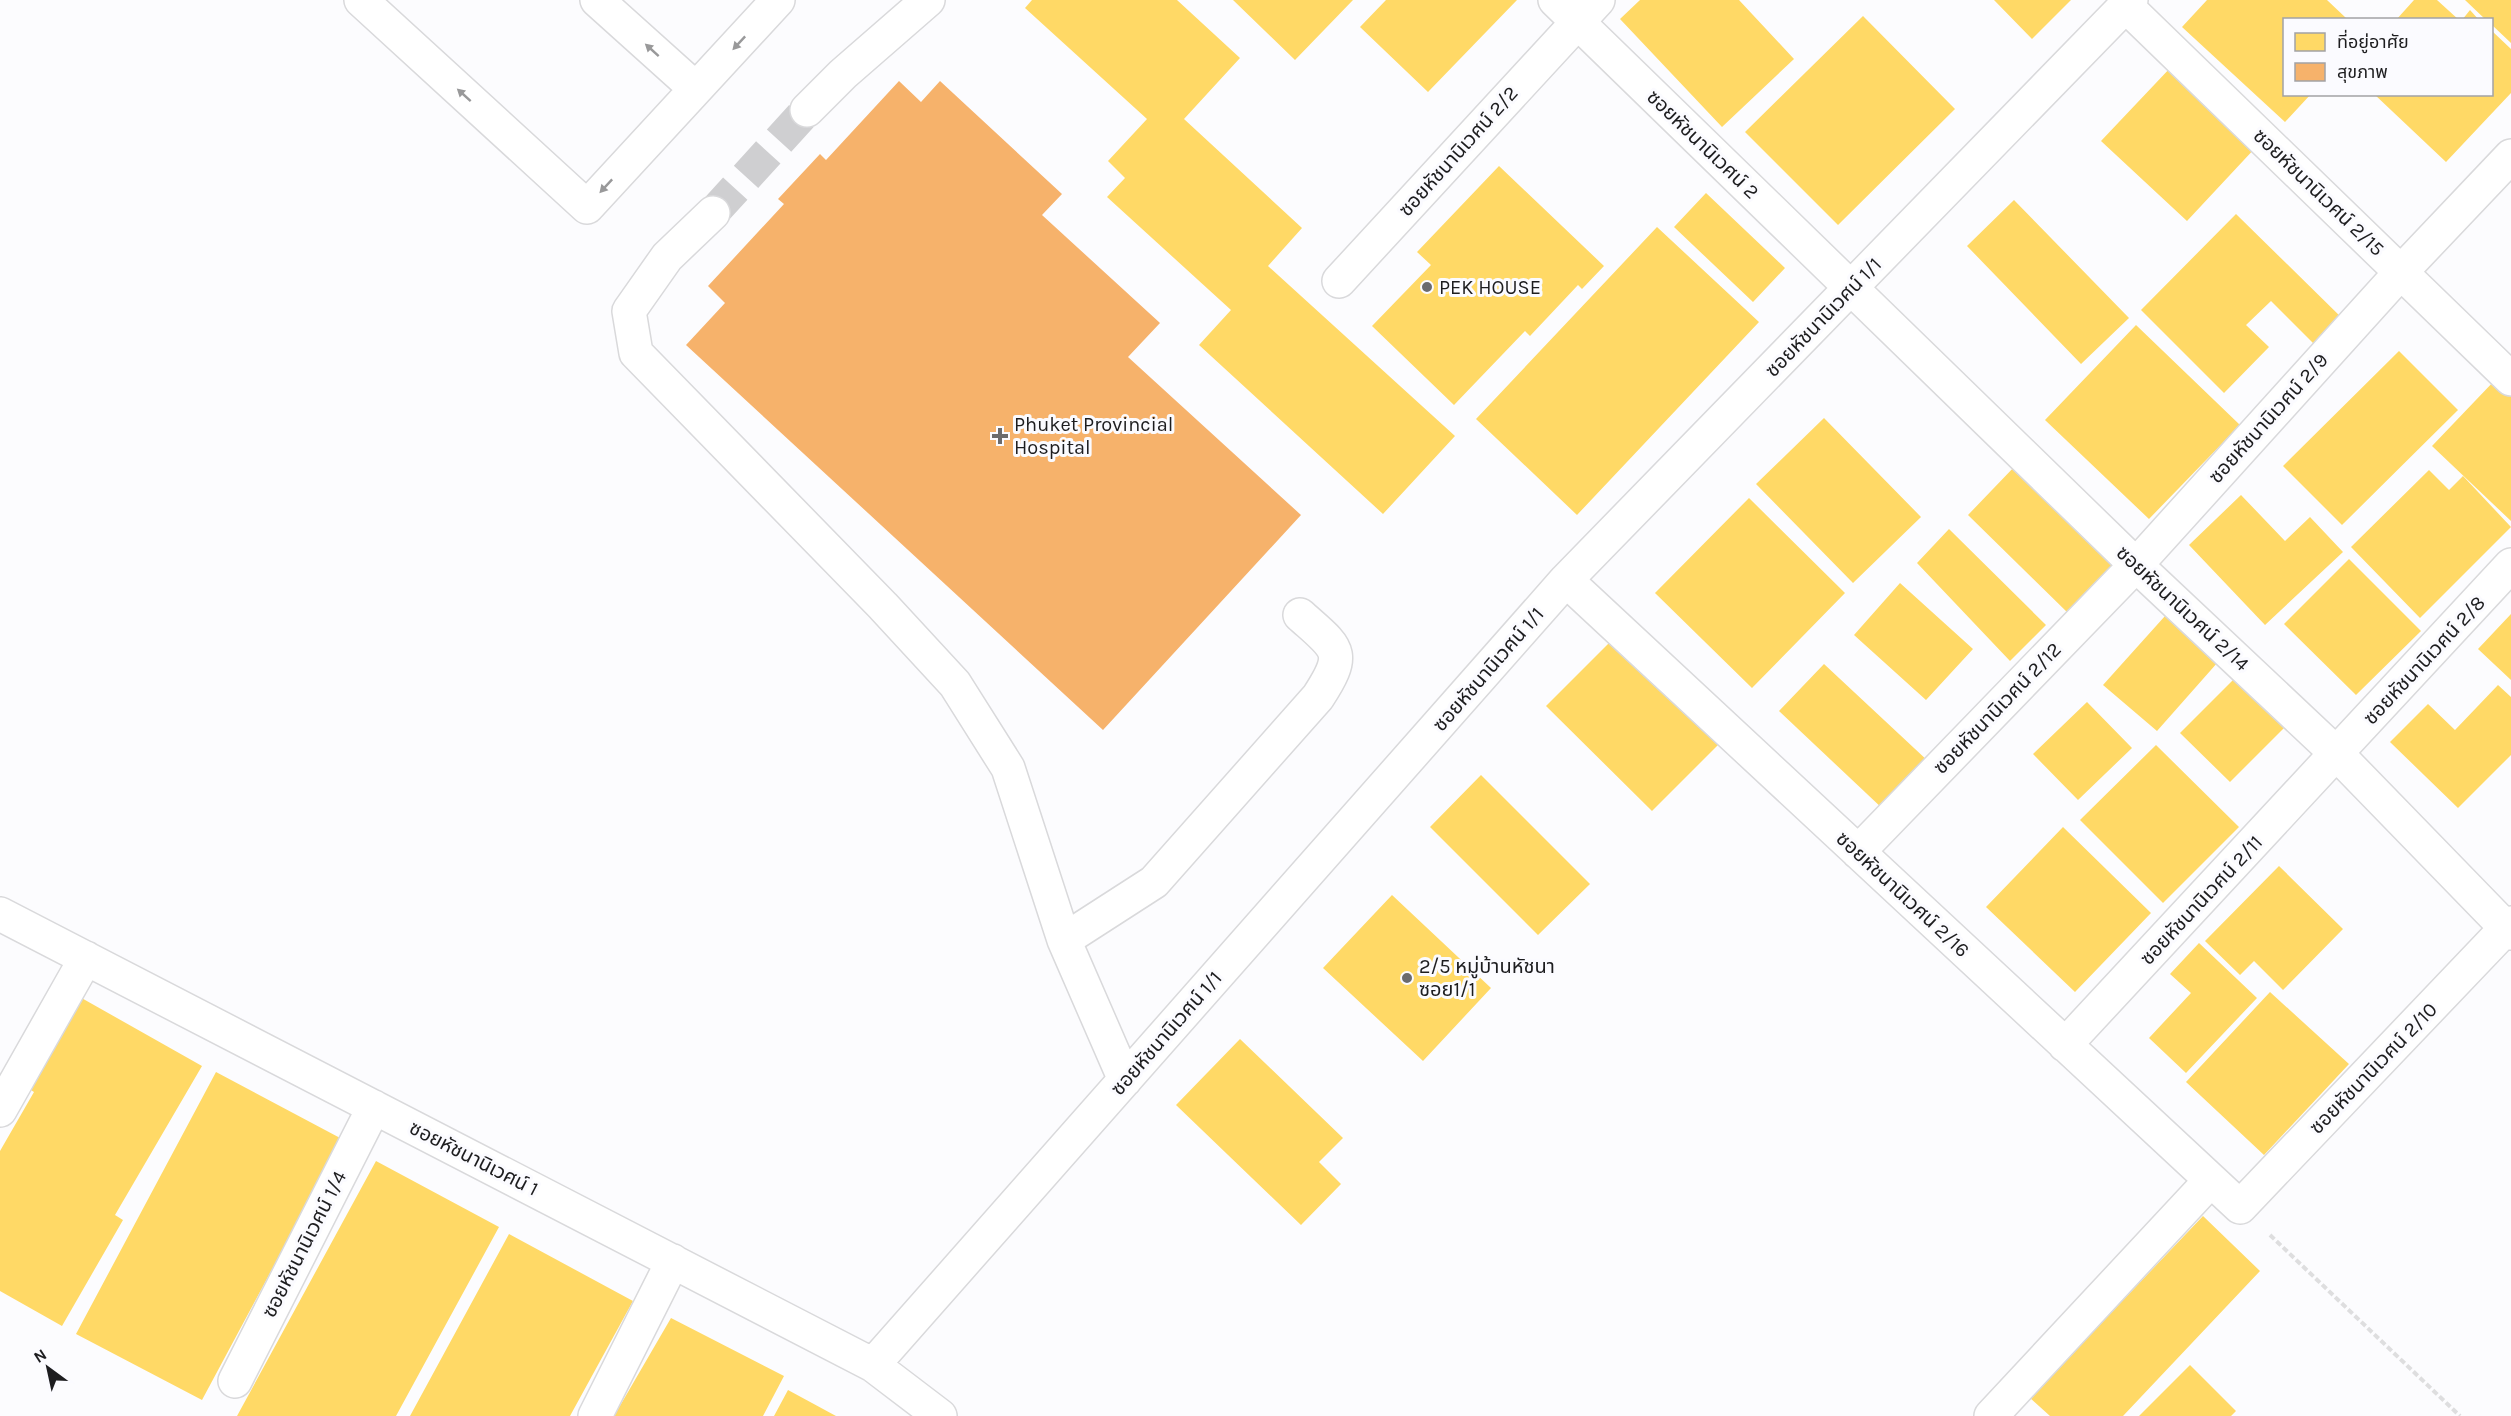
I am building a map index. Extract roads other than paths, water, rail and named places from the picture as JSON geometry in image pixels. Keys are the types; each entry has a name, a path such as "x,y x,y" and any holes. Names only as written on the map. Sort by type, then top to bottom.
{"street":[{"path":"361,0 587,207 778,0"},
{"path":"597,0 696,89"},
{"path":"807,110 843,74 928,0"},
{"name":"ซอยหัชนานิเวศน์ 2/15","path":"2129,3 2511,379"},
{"name":"ซอยหัชนานิเวศน์ 1/1","path":"873,1365 1566,580 2129,3"},
{"name":"ซอยหัชนานิเวศน์ 2","path":"1576,7 1852,287"},
{"name":"ซอยหัชนานิเวศน์ 2/2","path":"1340,281 1576,7"},
{"name":"ซอยหัชนานิเวศน์ 2/9","path":"2136,565 2401,272 2511,156"},
{"path":"713,213 667,256 629,311 636,353 883,606 955,684 1008,768 1064,940 1125,1080"},
{"name":"ซอยหัชนานิเวศน์ 2/14","path":"1852,287 2136,565 2337,754 2509,928"},
{"name":"ซอยหัชนานิเวศน์ 2/12","path":"1858,852 2136,565"},
{"name":"ซอยหัชนานิเวศน์ 2/8","path":"2337,754 2511,565"},
{"name":"ซอยหัชนานิเวศน์ 2/16","path":"1566,580 2240,1207"},
{"path":"1064,940 1154,882 1318,697 1333,674 1337,659 1331,643 1300,615"},
{"name":"ซอยหัชนานิเวศน์ 2/11","path":"2065,1045 2337,754"},
{"name":"ซอยหัชนานิเวศน์ 1","path":"0,914 873,1365 940,1416"},
{"name":"ซอยหัชนานิเวศน์ 2/10","path":"2240,1207 2509,928"},
{"path":"0,1110 86,958"},
{"name":"ซอยหัชนานิเวศน์ 1/4","path":"235,1381 374,1107"},
{"path":"1991,1416 2211,1180"},
{"path":"595,1416 673,1261"}],"tunnel":[{"path":"713,213 807,110"}],"place":[{"name":"PEK HOUSE","path":"1427,287"},
{"name":"Phuket Provincial Hospital","path":"1000,436"},
{"name":"2/5 หมู่บ้านหัชนา ซอย1/1","path":"1407,978"}]}
